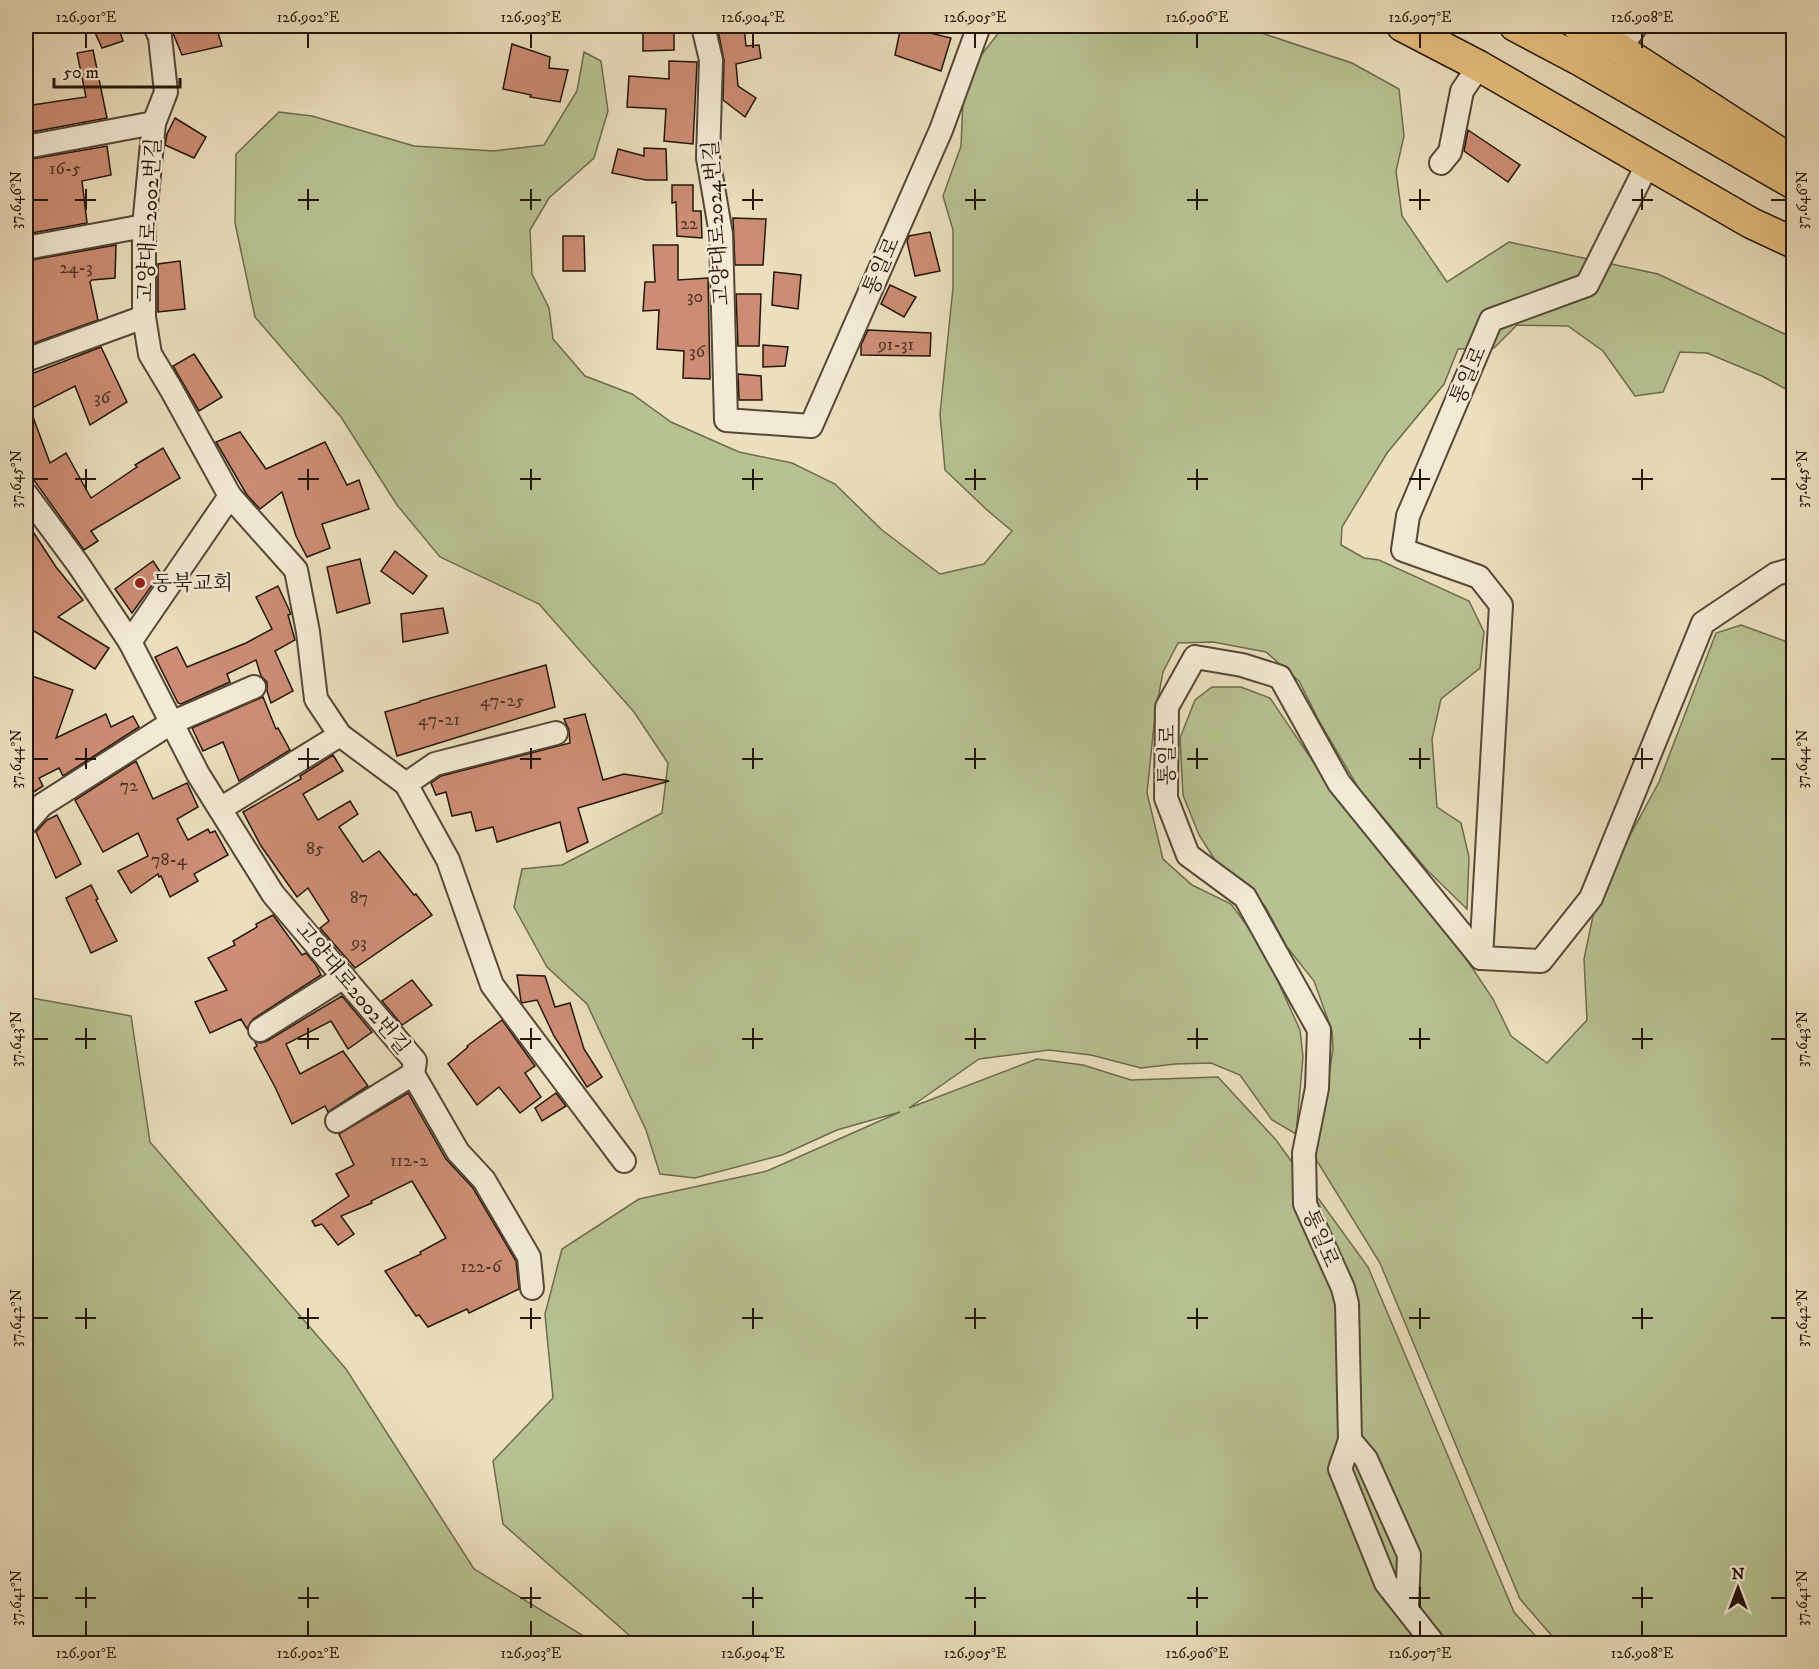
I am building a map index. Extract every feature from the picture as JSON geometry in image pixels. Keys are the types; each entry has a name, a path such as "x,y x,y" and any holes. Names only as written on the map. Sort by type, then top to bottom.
{"main road":[{"path":"1402,26 1479,66 1751,223 1794,243"},
{"path":"1443,26 1794,231"},
{"path":"1515,26 1581,61 1794,184"},
{"path":"1578,26 1628,37 1794,162"}],"street":[{"name":"고양대로2002번길","path":"155,26 160,37 166,92 154,123 144,226 144,317 150,354 230,496 296,570 308,632 316,699 340,735 406,784 448,860 492,985 624,1161"},
{"name":"고양대로2024번길","path":"703,26 711,60 708,158 721,234 726,420"},
{"name":"통일로","path":"726,420 811,426 941,130 979,26"},
{"path":"1441,163 1450,152 1462,91 1479,66"},
{"name":"고양대로2002번길","path":"26,147 154,123"},
{"name":"통일로","path":"1481,958 1501,605 1479,577 1403,550 1408,516 1491,320 1587,285 1647,165"},
{"path":"26,248 144,226"},
{"name":"고양대로2002번길","path":"26,360 144,317"},
{"name":"고양대로2002번길","path":"26,494 78,564 130,642 198,774 273,894 415,1061 413,1074 458,1152 484,1180 529,1257 532,1288"},
{"path":"130,642 230,496"},
{"path":"1481,958 1541,961 1591,898 1704,623 1776,574 1794,569"},
{"name":"통일로","path":"1350,1440 1347,1304 1343,1288 1305,1204 1304,1153 1317,1088 1319,1030 1245,897 1188,855 1166,798 1167,707 1195,657 1242,665 1280,677 1339,783 1481,958"},
{"path":"26,823 42,805 171,723 254,687"},
{"path":"406,784 435,764 556,733"},
{"path":"219,809 340,735"},
{"path":"260,1030 344,977"},
{"path":"337,1121 413,1074"},
{"path":"1350,1440 1340,1468 1386,1583 1434,1644"},
{"path":"1350,1440 1366,1459 1409,1556 1407,1607"}],"green space":[{"path":"1004,26 1240,26 1352,63 1399,89 1404,136 1396,171 1402,216 1447,282 1509,242 1658,274 1793,338 1793,393 1762,376 1707,353 1680,352 1663,392 1635,396 1603,351 1568,326 1517,325 1494,348 1458,349 1444,384 1387,453 1342,527 1341,545 1364,558 1379,560 1469,601 1484,632 1480,668 1441,699 1432,739 1437,807 1461,823 1469,857 1467,909 1427,870 1359,789 1319,721 1299,681 1266,652 1213,642 1178,643 1163,672 1155,715 1147,793 1163,859 1192,885 1231,904 1248,927 1276,977 1300,1030 1303,1057 1296,1134 1272,1120 1240,1075 1211,1063 1141,1068 1091,1055 1049,1050 979,1059 909,1108 1037,1059 1083,1065 1131,1080 1218,1077 1276,1140 1368,1267 1514,1612 1542,1643 638,1643 503,1524 493,1461 553,1398 545,1314 562,1249 639,1199 767,1171 900,1112 837,1130 782,1155 695,1178 660,1174 646,1130 587,1004 547,967 514,907 522,869 562,865 662,813 668,763 634,712 539,604 440,557 397,505 341,417 255,317 235,223 236,154 279,112 312,116 414,146 494,151 544,145 577,91 584,52 601,61 608,111 594,158 549,198 530,230 532,274 549,308 553,339 585,376 632,394 671,422 739,452 792,463 835,484 882,530 940,574 984,564 1012,531 945,470 940,414 953,288 953,230 943,196 961,146 964,77"},
{"path":"1741,625 1793,644 1793,1643 1558,1643 1520,1599 1380,1263 1312,1153 1321,1126 1333,1049 1332,1031 1314,981 1287,947 1265,906 1215,860 1199,835 1183,795 1180,738 1195,700 1212,687 1241,687 1270,698 1331,788 1463,954 1493,999 1511,1036 1547,1063 1587,1020 1584,959 1595,906 1614,865 1659,782 1716,633"},
{"path":"26,997 131,1016 150,1142 346,1369 474,1569 595,1643 26,1643"}],"building":[{"path":"92,26 118,26 123,41 102,48"},
{"path":"170,26 216,26 222,46 182,55"},
{"path":"717,26 744,26 746,46 759,45 761,58 736,64 738,86 756,98 745,117 723,100 724,60"},
{"path":"901,26 951,38 941,71 895,55"},
{"path":"674,27 674,50 643,51 643,30"},
{"path":"512,44 550,57 549,68 568,70 560,102 503,89"},
{"path":"93,50 107,118 26,133 26,106 86,97 77,53"},
{"path":"669,61 697,62 693,144 664,141 666,109 627,107 629,76 669,79"},
{"path":"175,118 206,137 194,158 165,145 167,134"},
{"path":"1468,130 1520,165 1508,182 1464,151"},
{"path":"107,146 111,175 82,181 87,223 26,234 26,160"},
{"path":"644,148 666,149 667,180 646,180 612,173 618,149 644,156"},
{"path":"672,185 693,185 693,211 701,211 702,238 677,236 676,202 672,203"},
{"path":"733,218 766,219 763,265 735,265"},
{"path":"930,232 940,271 915,276 907,241 909,236"},
{"path":"563,236 584,236 585,271 563,271"},
{"path":"116,245 115,278 90,282 98,320 26,346 26,261"},
{"path":"653,245 678,245 678,280 708,278 710,379 683,378 684,351 657,349 659,310 643,311 645,282 655,282"},
{"path":"180,261 185,309 158,312 158,264"},
{"path":"774,272 801,275 798,309 772,305"},
{"path":"890,285 916,297 904,317 881,304"},
{"path":"736,294 761,294 759,346 738,346"},
{"path":"868,330 931,333 930,356 861,355 861,345"},
{"path":"763,345 788,347 785,366 763,367"},
{"path":"101,347 127,402 90,425 75,386 30,409 50,463 66,453 91,498 137,467 135,465 163,448 180,478 91,531 98,541 84,550 26,469 26,376"},
{"path":"194,354 222,397 199,411 173,366"},
{"path":"738,374 761,376 762,400 739,400"},
{"path":"240,432 266,469 325,442 347,485 359,480 369,509 322,524 330,548 307,557 296,536 282,492 260,509 247,495 216,442"},
{"path":"26,521 56,567 83,600 58,617 109,648 95,669 26,626"},
{"path":"395,551 427,576 413,594 381,571"},
{"path":"360,559 370,603 337,613 327,567"},
{"name":"동북교회","path":"153,561 161,573 132,613 115,589"},
{"path":"278,586 291,614 288,615 295,640 275,651 293,691 271,703 267,682 261,676 256,660 227,674 230,682 181,704 178,703 155,657 177,647 187,667 246,643 272,629 256,597"},
{"path":"443,608 448,633 403,642 401,614"},
{"path":"546,665 555,707 397,756 385,712"},
{"path":"26,674 73,690 56,738 106,714 111,727 133,716 139,727 63,776 59,768 39,778 43,786 26,797"},
{"path":"263,697 276,729 278,728 290,750 239,781 223,742 203,751 192,728"},
{"path":"585,714 603,780 624,774 669,781 578,808 588,842 567,852 560,822 497,842 493,827 476,831 471,812 452,816 446,792 436,795 431,783 441,776 570,743 569,730 564,719"},
{"path":"333,755 343,771 303,794 318,820 350,801 358,814 339,827 363,862 379,851 432,915 355,968 320,928 329,921 308,888 297,897 261,846 243,812 301,779 300,776"},
{"path":"136,761 153,799 187,783 198,807 177,819 188,840 208,829 210,833 215,831 228,855 194,874 198,881 170,897 158,874 131,893 118,871 148,856 138,833 103,852 75,800"},
{"path":"57,815 81,864 56,878 36,832 47,820"},
{"path":"91,885 117,941 91,953 66,898"},
{"path":"273,915 302,955 306,953 316,965 321,975 253,1019 247,1029 241,1019 210,1033 195,1002 227,990 208,958 235,945 233,941"},
{"path":"517,975 545,976 555,1007 570,1003 584,1049 602,1077 587,1087 554,1036 537,1000 522,1003"},
{"path":"412,980 432,1005 402,1025 382,1001"},
{"path":"342,996 372,1032 348,1049 331,1021 286,1044 300,1074 343,1051 368,1086 328,1112 325,1106 292,1124 254,1048 257,1046 255,1042 267,1041"},
{"path":"502,1020 535,1066 525,1073 541,1097 520,1113 499,1087 477,1105 448,1064 467,1046"},
{"path":"408,1093 446,1159 473,1188 516,1261 519,1289 469,1313 467,1309 428,1327 419,1315 416,1316 385,1271 421,1254 420,1252 446,1238 412,1181 371,1201 372,1203 341,1216 354,1234 338,1245 322,1224 315,1226 312,1221 349,1196 336,1174 354,1165 339,1134"},
{"path":"556,1093 566,1106 542,1121 535,1108"}],"place":[{"name":"동북교회","path":"140,583"}]}
